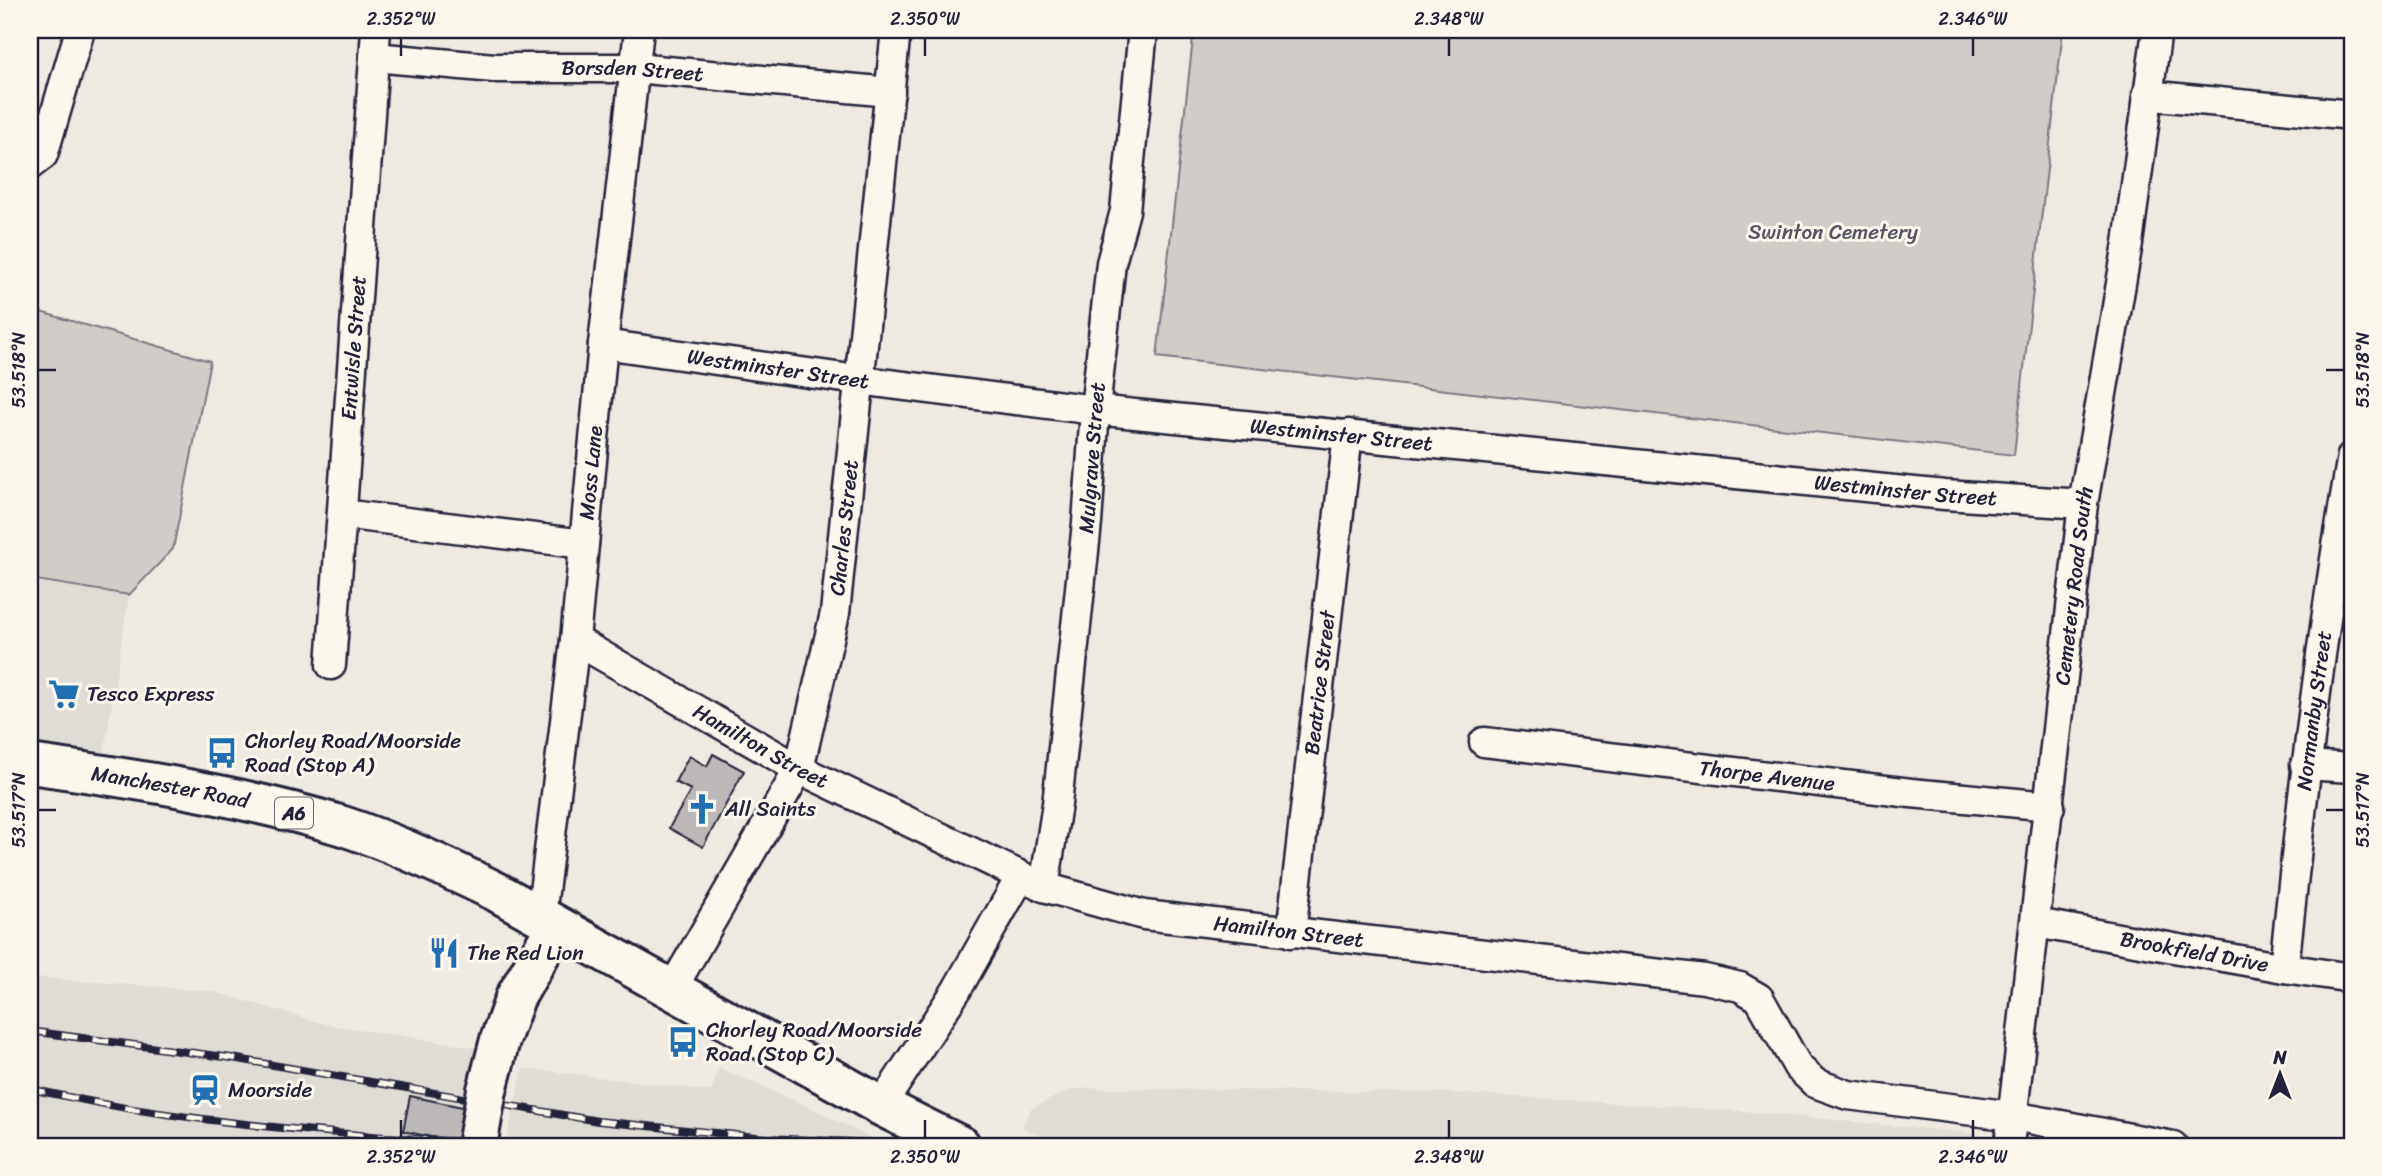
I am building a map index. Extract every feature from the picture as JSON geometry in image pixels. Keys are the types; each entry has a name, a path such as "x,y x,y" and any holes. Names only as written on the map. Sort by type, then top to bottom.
{"main road":[{"name":"Manchester Road","path":"30,764 239,798 345,827 438,863 549,921"},
{"name":"A6","path":"549,921 890,1110 961,1146"},
{"path":"477,1146 487,1090 500,1040 515,998 549,921"}],"street":[{"path":"30,165 43,155 80,30"},
{"name":"Moss Lane","path":"549,921 603,344 639,30"},
{"name":"Charles Street","path":"672,989 800,769 835,613 896,30"},
{"name":"Mulgrave Street","path":"890,1110 956,991 1032,881 1057,804 1111,263 1125,211 1130,178 1143,30"},
{"name":"Cemetery Road South","path":"2009,1146 2083,504 2128,243 2157,30"},
{"name":"Borsden Street","path":"375,43 494,68 635,68 890,92"},
{"name":"Entwisle Street","path":"331,665 375,43"},
{"path":"2147,95 2352,114"},
{"name":"Westminster Street","path":"603,344 1095,410 1348,433 1944,495 2083,504"},
{"name":"Beatrice Street","path":"1291,933 1348,433"},
{"name":"Normanby Street","path":"2284,968 2305,765 2334,556 2352,456"},
{"path":"342,514 584,544"},
{"name":"Hamilton Street","path":"575,640 800,769 1032,881 1144,915 1705,979 1740,987 1759,998 1798,1067 1815,1083 1848,1095 2013,1116 2172,1146"},
{"name":"Thorpe Avenue","path":"1484,743 1911,793 2050,806"},
{"path":"2305,765 2352,768"},
{"name":"Brookfield Drive","path":"2036,923 2352,978"}],"shaded area":[{"path":"30,579 129,595 102,766 30,753"},
{"path":"30,977 211,991 329,1025 480,1048 459,1146 30,1146"},
{"path":"523,1068 711,1091 719,1068 805,1105 887,1146 505,1146"},
{"path":"1088,1088 1451,1093 1743,1111 1988,1135 1986,1146 1061,1146 1022,1127 1031,1109 1069,1090"}],"green space":[{"name":"Swinton Cemetery","path":"1194,30 2063,30 2014,455 1157,357"},
{"path":"30,309 210,361 173,549 129,595 30,579"}],"building":[{"name":"All Saints","path":"713,754 744,771 703,847 669,828 691,790 675,782 689,756 707,766"},
{"path":"410,1096 467,1108 459,1143 403,1131"}],"railway":[{"path":"30,1031 232,1058 598,1121 766,1138 939,1146"},
{"path":"30,1089 125,1108 237,1123 384,1137 532,1146"}],"place":[{"name":"Tesco Express","path":"64,694"},
{"name":"Chorley Road/Moorside Road (Stop A)","path":"222,753"},
{"name":"All Saints","path":"702,809"},
{"name":"The Red Lion","path":"444,953"},
{"name":"Chorley Road/Moorside Road (Stop C)","path":"683,1042"},
{"name":"Moorside","path":"205,1090"}]}
